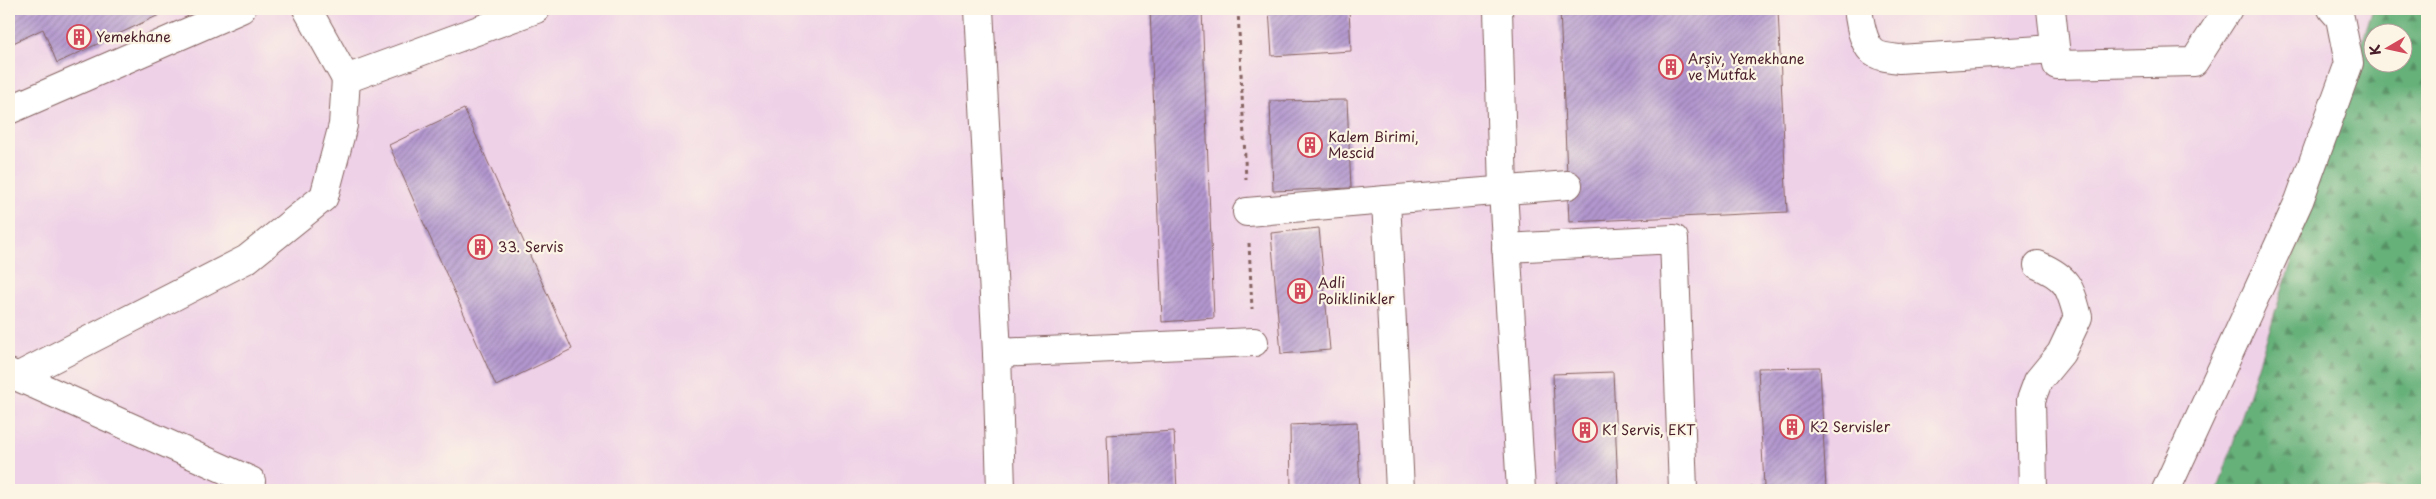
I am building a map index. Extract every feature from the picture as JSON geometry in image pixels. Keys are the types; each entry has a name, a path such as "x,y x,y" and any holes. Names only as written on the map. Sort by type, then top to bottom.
{"street":[{"path":"9,110 241,9"},
{"path":"13,375 247,259 324,198 343,125 346,79 307,9"},
{"path":"346,79 536,9"},
{"path":"980,9 997,353 1001,490"},
{"path":"1498,9 1503,191 1520,490"},
{"path":"1858,9 1861,27 1872,51 1882,56 1899,59 2055,49"},
{"path":"2050,9 2057,65 2194,62 2228,9"},
{"path":"2166,490 2300,201 2349,63 2340,18 2332,9"},
{"path":"1247,212 1568,185"},
{"path":"1386,200 1400,490"},
{"path":"1506,248 1674,239 1683,490"},
{"path":"2033,490 2031,400 2038,381 2061,352 2078,317 2066,282 2052,271 2038,265"},
{"path":"997,353 1254,342"},
{"path":"13,375 251,482"}],"path":[{"path":"1238,9 1254,342"}],"shaded area":[{"path":"9,9 2373,9 2369,22 2364,22 2364,37 2218,490 9,490"}],"green space":[{"path":"2373,9 2427,9 2427,490 2218,490 2364,37 2364,72 2414,72 2414,22 2369,22"}],"building":[{"name":"Yemekhane","path":"9,9 156,9 159,15 57,63 43,29 9,45"},
{"path":"1150,9 1202,9 1214,318 1162,322"},
{"path":"1269,9 1349,9 1351,51 1272,56"},
{"name":"Arşiv, Yemekhane ve Mutfak","path":"1560,9 1778,9 1787,212 1569,222"},
{"name":"Kalem Birimi, Mescid","path":"1347,100 1351,188 1273,191 1270,101"},
{"name":"33. Servis","path":"464,109 572,349 496,386 389,145"},
{"name":"Adli Poliklinikler","path":"1319,228 1330,350 1281,354 1271,233"},
{"name":"K2 Servisler","path":"1820,367 1826,490 1723,490 1764,486 1758,368"},
{"name":"K1 Servis, EKT","path":"1613,372 1618,487 1653,486 1653,490 1557,490 1553,374"},
{"path":"1357,422 1360,490 1291,490 1290,425"},
{"path":"1174,431 1177,490 1109,490 1107,435"}],"place":[{"name":"Yemekhane","path":"79,37"},
{"name":"Arşiv, Yemekhane ve Mutfak","path":"1671,67"},
{"name":"Kalem Birimi, Mescid","path":"1310,145"},
{"name":"33. Servis","path":"480,247"},
{"name":"Adli Poliklinikler","path":"1300,291"},
{"name":"K2 Servisler","path":"1792,427"},
{"name":"K1 Servis, EKT","path":"1585,430"}]}
